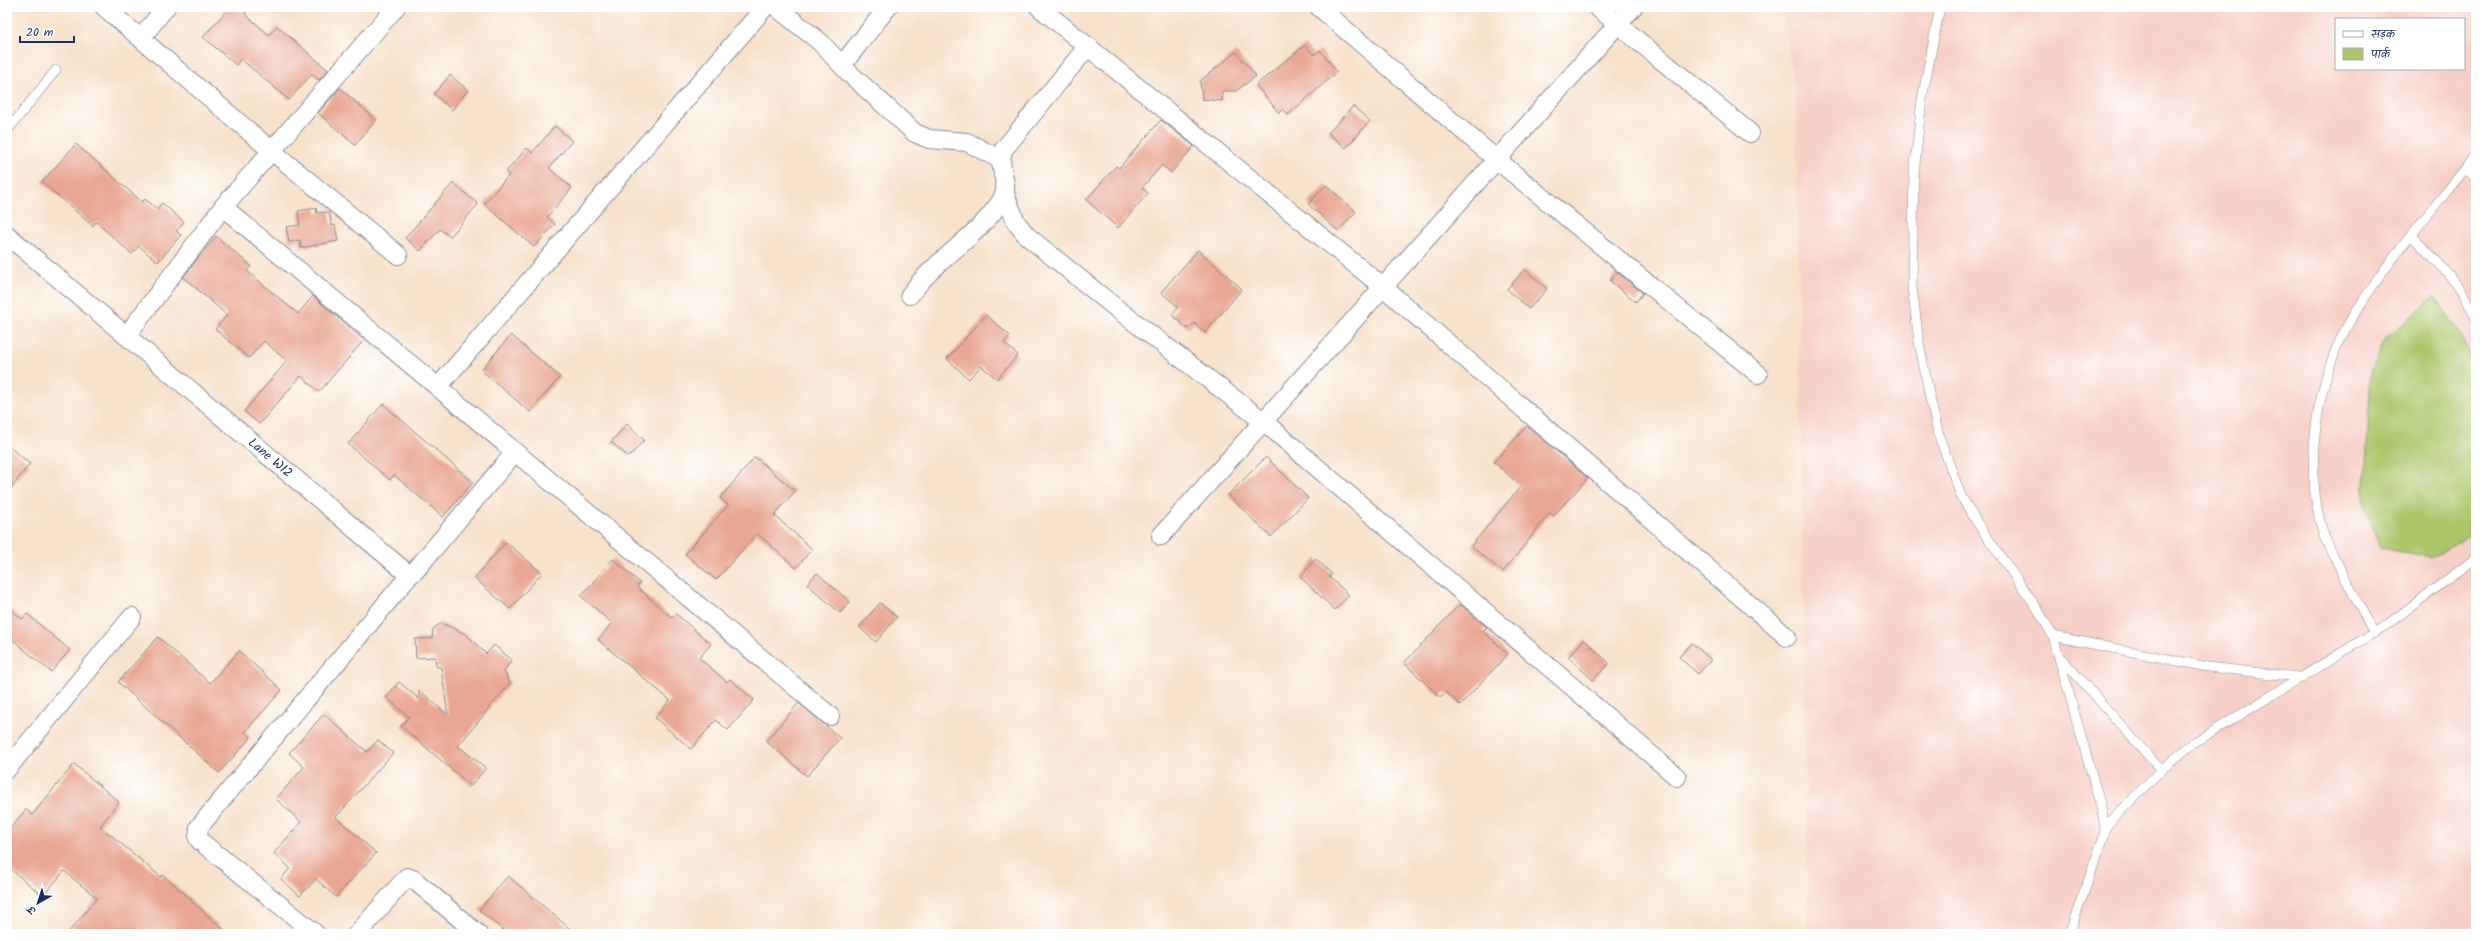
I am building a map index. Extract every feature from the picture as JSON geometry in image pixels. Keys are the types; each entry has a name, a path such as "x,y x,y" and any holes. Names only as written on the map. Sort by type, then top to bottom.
{"street":[{"path":"104,7 272,151 398,255"},
{"path":"141,38 166,7"},
{"path":"127,335 223,207 396,7"},
{"path":"438,387 765,7"},
{"path":"776,7 820,42 842,66 915,134 929,139 966,142 1000,160"},
{"path":"842,66 888,7"},
{"path":"1039,7 1384,287 1786,637"},
{"path":"1319,7 1497,160 1758,374"},
{"path":"1597,7 1750,133"},
{"path":"1161,536 1633,7"},
{"path":"1088,46 1008,143 1000,160 1006,187 1005,194 1016,222 1027,236 1116,308 1263,420 1677,777"},
{"path":"910,295 924,276 979,225 1005,194"},
{"path":"223,207 830,716"},
{"name":"Lane W12","path":"7,235 410,575"},
{"path":"316,934 200,841 197,832 199,827 515,452"},
{"path":"7,769 132,617"},
{"path":"357,934 407,877 413,879 478,934"}],"lane":[{"path":"1940,7 1922,99 1914,174 1912,287 1919,342 1939,436 1961,496 1978,524 2037,608 2053,636 2061,658 2105,827"},
{"path":"7,131 56,70"},
{"path":"2374,633 2324,538 2315,502 2312,463 2314,434 2334,355 2354,314 2411,236 2476,153"},
{"path":"2464,169 2476,177"},
{"path":"2411,236 2439,262 2456,282 2476,319"},
{"path":"2069,934 2105,827 2161,770 2190,745 2298,677 2374,633 2476,558"},
{"path":"2053,636 2208,668 2298,677"},
{"path":"2061,658 2161,770"}],"shaded area":[{"path":"1782,7 2476,7 2476,934 1808,934 1796,100"}],"green space":[{"path":"2434,296 2458,329 2476,369 2476,422 2473,425 2473,452 2476,454 2476,533 2431,557 2380,548 2364,504 2371,369 2385,340"}],"building":[{"path":"230,7 251,7 245,14 269,35 277,26 328,70 319,80 312,74 289,100 241,59 236,65 203,37"},
{"path":"1305,45 1314,55 1320,50 1337,72 1288,115 1283,109 1279,113 1256,85"},
{"path":"1236,52 1256,76 1236,91 1222,91 1222,101 1202,99 1200,81"},
{"path":"450,75 468,90 452,110 434,94"},
{"path":"340,88 376,120 355,145 318,113"},
{"path":"1353,106 1370,121 1346,148 1328,133"},
{"path":"1161,120 1194,146 1171,173 1162,165 1142,188 1148,193 1118,228 1086,200 1116,166 1119,168"},
{"path":"555,126 572,141 549,168 572,188 547,217 555,224 534,247 484,204 509,175 506,172 527,148 532,153"},
{"path":"76,144 142,202 145,199 157,209 162,203 184,222 176,231 181,235 158,262 139,246 132,254 96,222 93,226 42,182"},
{"path":"453,183 478,204 450,237 440,229 420,251 405,238"},
{"path":"1326,185 1356,212 1338,231 1308,204"},
{"path":"316,208 317,213 329,212 332,226 335,225 338,241 301,248 300,240 289,242 286,227 300,225 298,211"},
{"path":"216,236 251,266 247,271 298,314 313,296 364,340 319,392 301,376 259,424 244,411 287,361 264,341 249,358 215,329 227,315 183,277"},
{"path":"1198,250 1242,289 1205,333 1194,323 1188,329 1172,315 1178,307 1161,292"},
{"path":"1525,269 1547,289 1529,309 1507,289"},
{"path":"1617,272 1643,293 1636,302 1610,281"},
{"path":"986,315 1010,336 1004,343 1018,355 997,379 981,366 969,379 947,359"},
{"path":"511,335 560,377 530,412 481,370"},
{"path":"383,404 473,482 443,517 394,475 390,480 348,444"},
{"path":"627,424 644,440 629,457 611,442"},
{"path":"1527,426 1588,478 1553,516 1550,513 1503,572 1471,546 1521,486 1494,462"},
{"path":"7,445 30,464 7,492"},
{"path":"755,457 795,491 774,515 812,549 796,568 757,533 716,580 685,554 728,505 720,498"},
{"path":"1266,457 1308,498 1271,537 1228,495"},
{"path":"506,542 542,573 510,609 474,578"},
{"path":"613,559 640,583 637,587 672,618 676,614 711,644 699,658 727,682 730,679 754,700 728,730 716,720 691,749 655,718 670,700 598,640 612,623 581,596"},
{"path":"1316,559 1332,574 1329,577 1349,595 1335,610 1300,577"},
{"path":"817,573 850,602 840,613 807,584"},
{"path":"880,603 897,617 876,642 859,627"},
{"path":"1460,604 1487,627 1483,631 1508,654 1460,705 1446,692 1440,697 1404,663"},
{"path":"7,606 22,619 27,614 70,650 51,672 7,635"},
{"path":"441,623 466,634 486,654 494,645 512,660 504,671 510,683 458,746 486,768 471,786 401,726 409,717 386,697 399,682 419,699 419,690 448,715 441,668 436,666 435,657 416,658 415,639 432,638 433,629"},
{"path":"158,637 210,683 239,651 282,690 245,732 251,737 219,773 118,682"},
{"path":"1584,640 1609,663 1593,680 1568,657"},
{"path":"1692,643 1711,660 1698,674 1679,657"},
{"path":"799,703 840,738 807,776 766,741"},
{"path":"324,714 367,752 378,740 393,753 336,817 376,853 336,897 316,879 300,896 281,879 290,868 274,853 301,822 276,799 304,767 289,753"},
{"path":"74,764 119,802 100,826 161,877 163,875 229,934 67,934 97,898 64,871 43,896 7,866 7,832 26,809 32,815"},
{"path":"508,876 576,934 508,934 479,910"}]}
